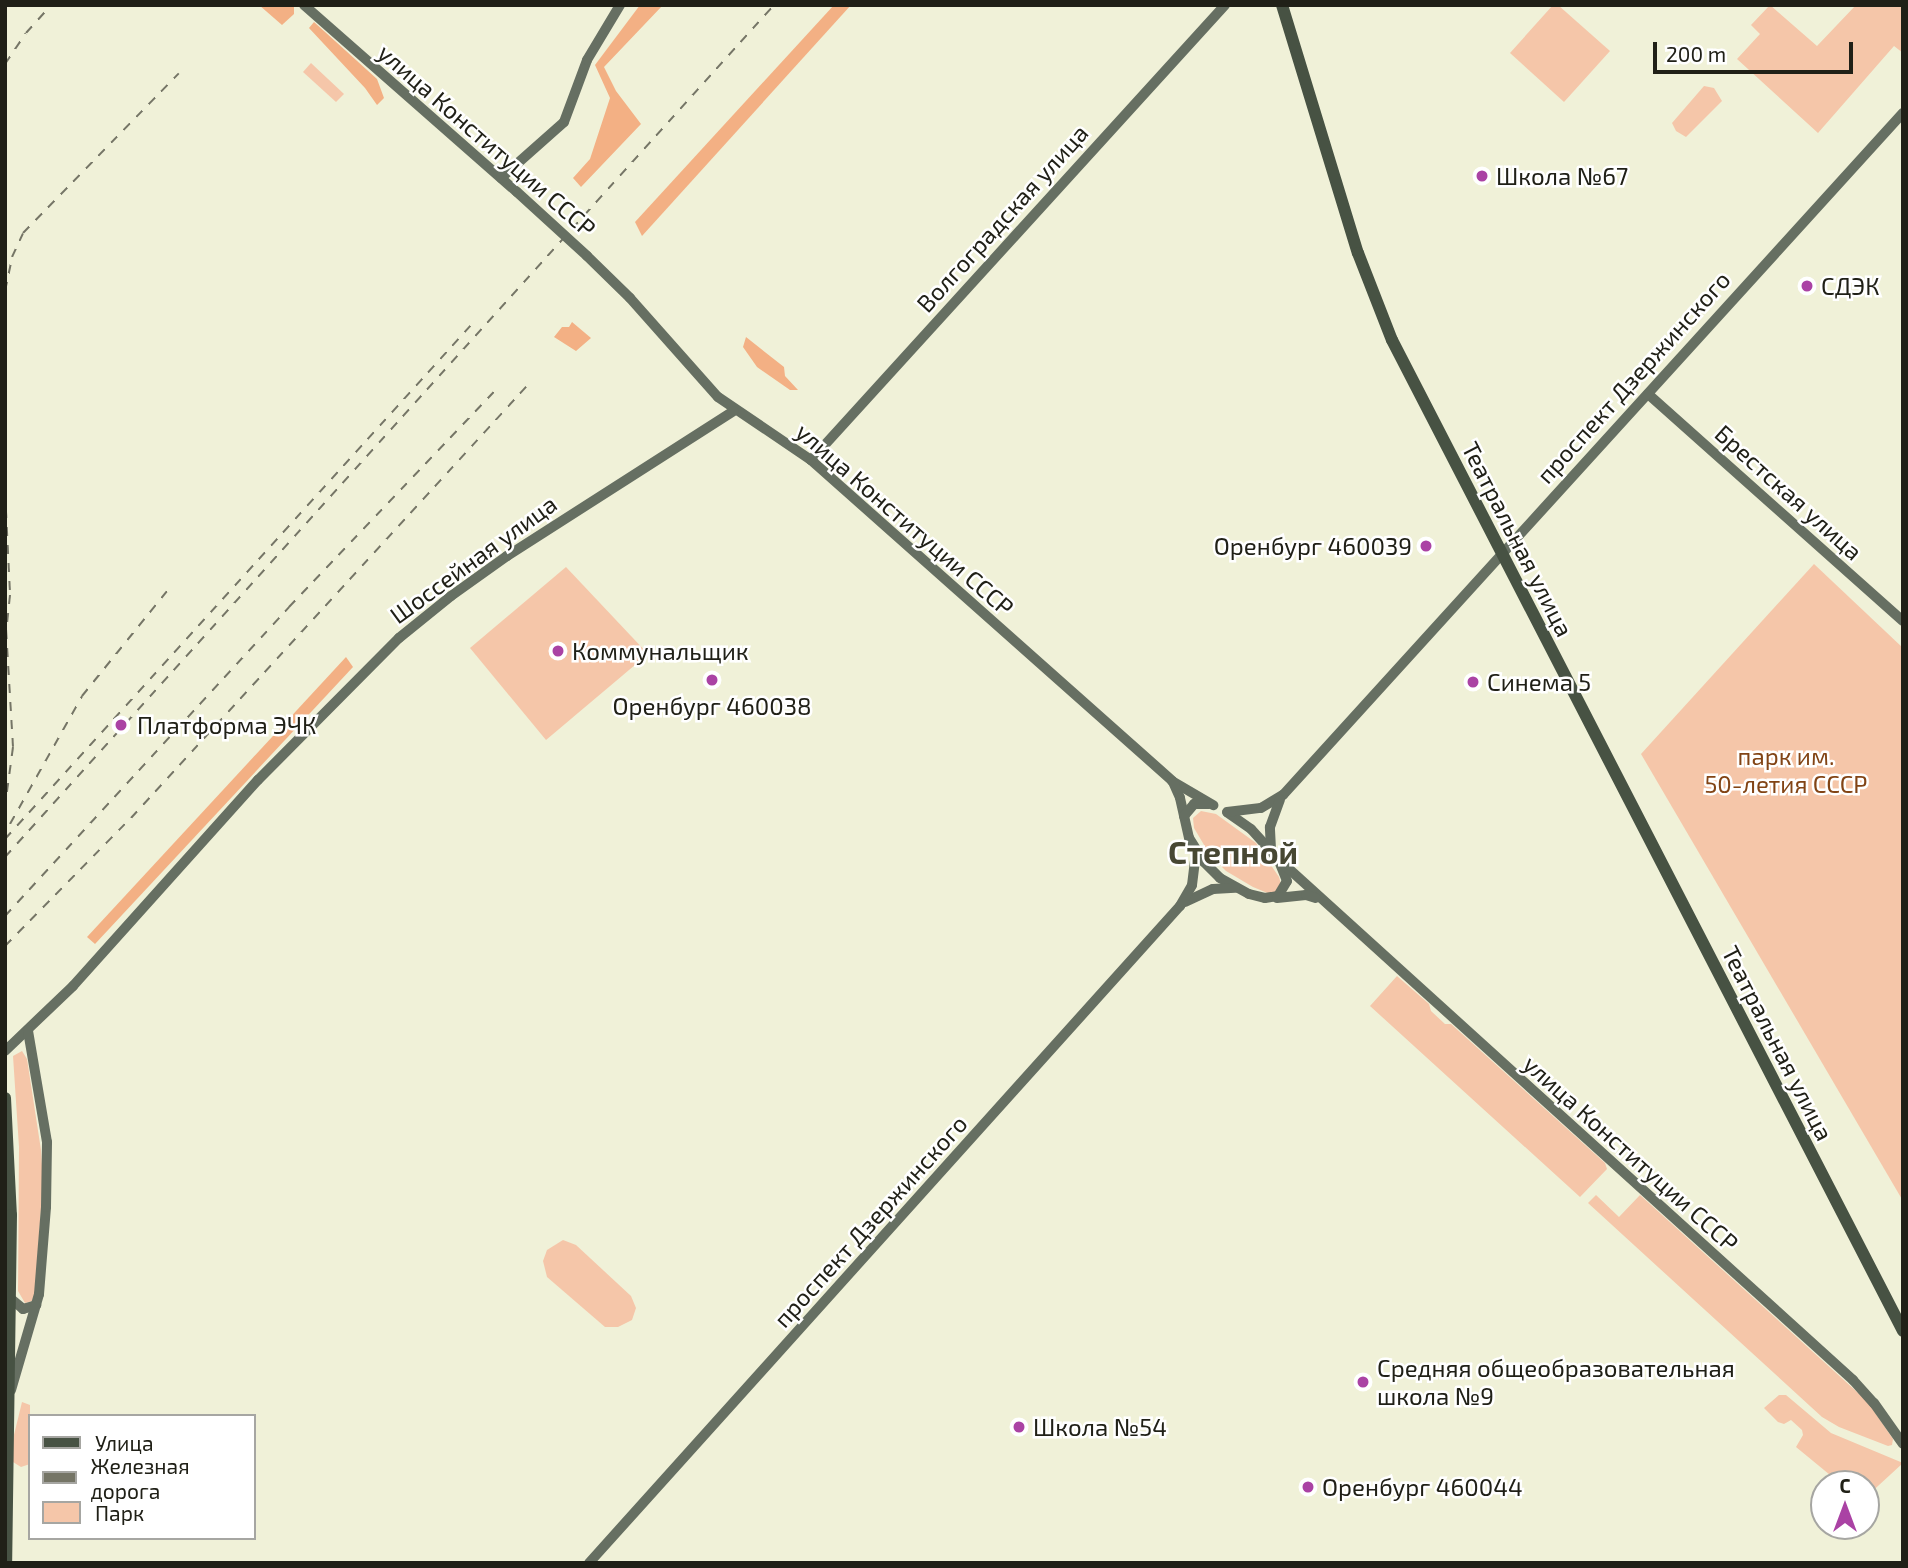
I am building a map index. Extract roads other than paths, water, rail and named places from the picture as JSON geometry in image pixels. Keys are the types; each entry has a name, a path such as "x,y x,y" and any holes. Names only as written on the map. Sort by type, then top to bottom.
{"main road":[{"name":"улица Конституции СССР","path":"304,5 587,256 630,298 707,386 734,411 811,460 1172,781 1251,829 1274,855 1322,900 1853,1380 1874,1403 1903,1444"},
{"path":"501,178 564,122 587,60 620,5"},
{"name":"Волгоградская улица","path":"811,460 1225,5"},
{"name":"Театральная улица","path":"1282,5 1374,297 1392,340 1903,1331"},
{"name":"проспект Дзержинского","path":"1227,812 1261,808 1283,795 1903,113"},
{"name":"Брестская улица","path":"1648,394 1903,621"},
{"name":"Шоссейная улица","path":"5,1051 97,961 258,780 399,638 507,556 734,411"},
{"name":"улица Конституции СССР","path":"1172,781 1180,798 1185,828 1196,850"},
{"name":"проспект Дзержинского","path":"1272,898 1282,892 1287,881 1274,855 1272,819 1283,795"},
{"path":"1184,816 1194,804 1213,805"},
{"path":"1196,850 1220,878 1235,888 1259,897 1306,895 1322,900"},
{"name":"проспект Дзержинского","path":"589,1563 1180,906 1192,885 1196,850"},
{"name":"проспект Дзержинского","path":"1180,906 1198,894 1213,889 1235,888"},
{"path":"9,1398 36,1305 43,1247 48,1159 28,1031"},
{"path":"5,1099 11,1215 6,1563"},
{"path":"10,1298 23,1309 36,1305"}],"railway":[{"path":"5,64 26,33 51,5"},
{"path":"5,857 774,5"},
{"path":"5,291 12,257 23,233 179,73"},
{"path":"5,839 471,325"},
{"path":"5,946 131,818 526,387"},
{"path":"5,916 289,607 496,390"},
{"path":"5,491 10,595 7,623"},
{"path":"10,824 82,696 167,591"},
{"path":"5,612 13,747 5,806"}],"place":[{"name":"Школа №67","path":"1482,176"},
{"name":"СДЭК","path":"1807,286"},
{"name":"Оренбург 460039","path":"1426,546"},
{"name":"Коммунальщик","path":"558,651"},
{"name":"Оренбург 460038","path":"712,680"},
{"name":"Синема 5","path":"1473,682"},
{"name":"Платформа ЭЧК","path":"121,725"},
{"name":"Средняя общеобразовательная школа №9","path":"1363,1382"},
{"name":"Школа №54","path":"1019,1427"},
{"name":"Оренбург 460044","path":"1308,1487"}],"district":[{"name":"Степной","path":"1233,851"}],"park label":[{"name":"парк им. 50-летия СССР","path":"1786,770"}]}
